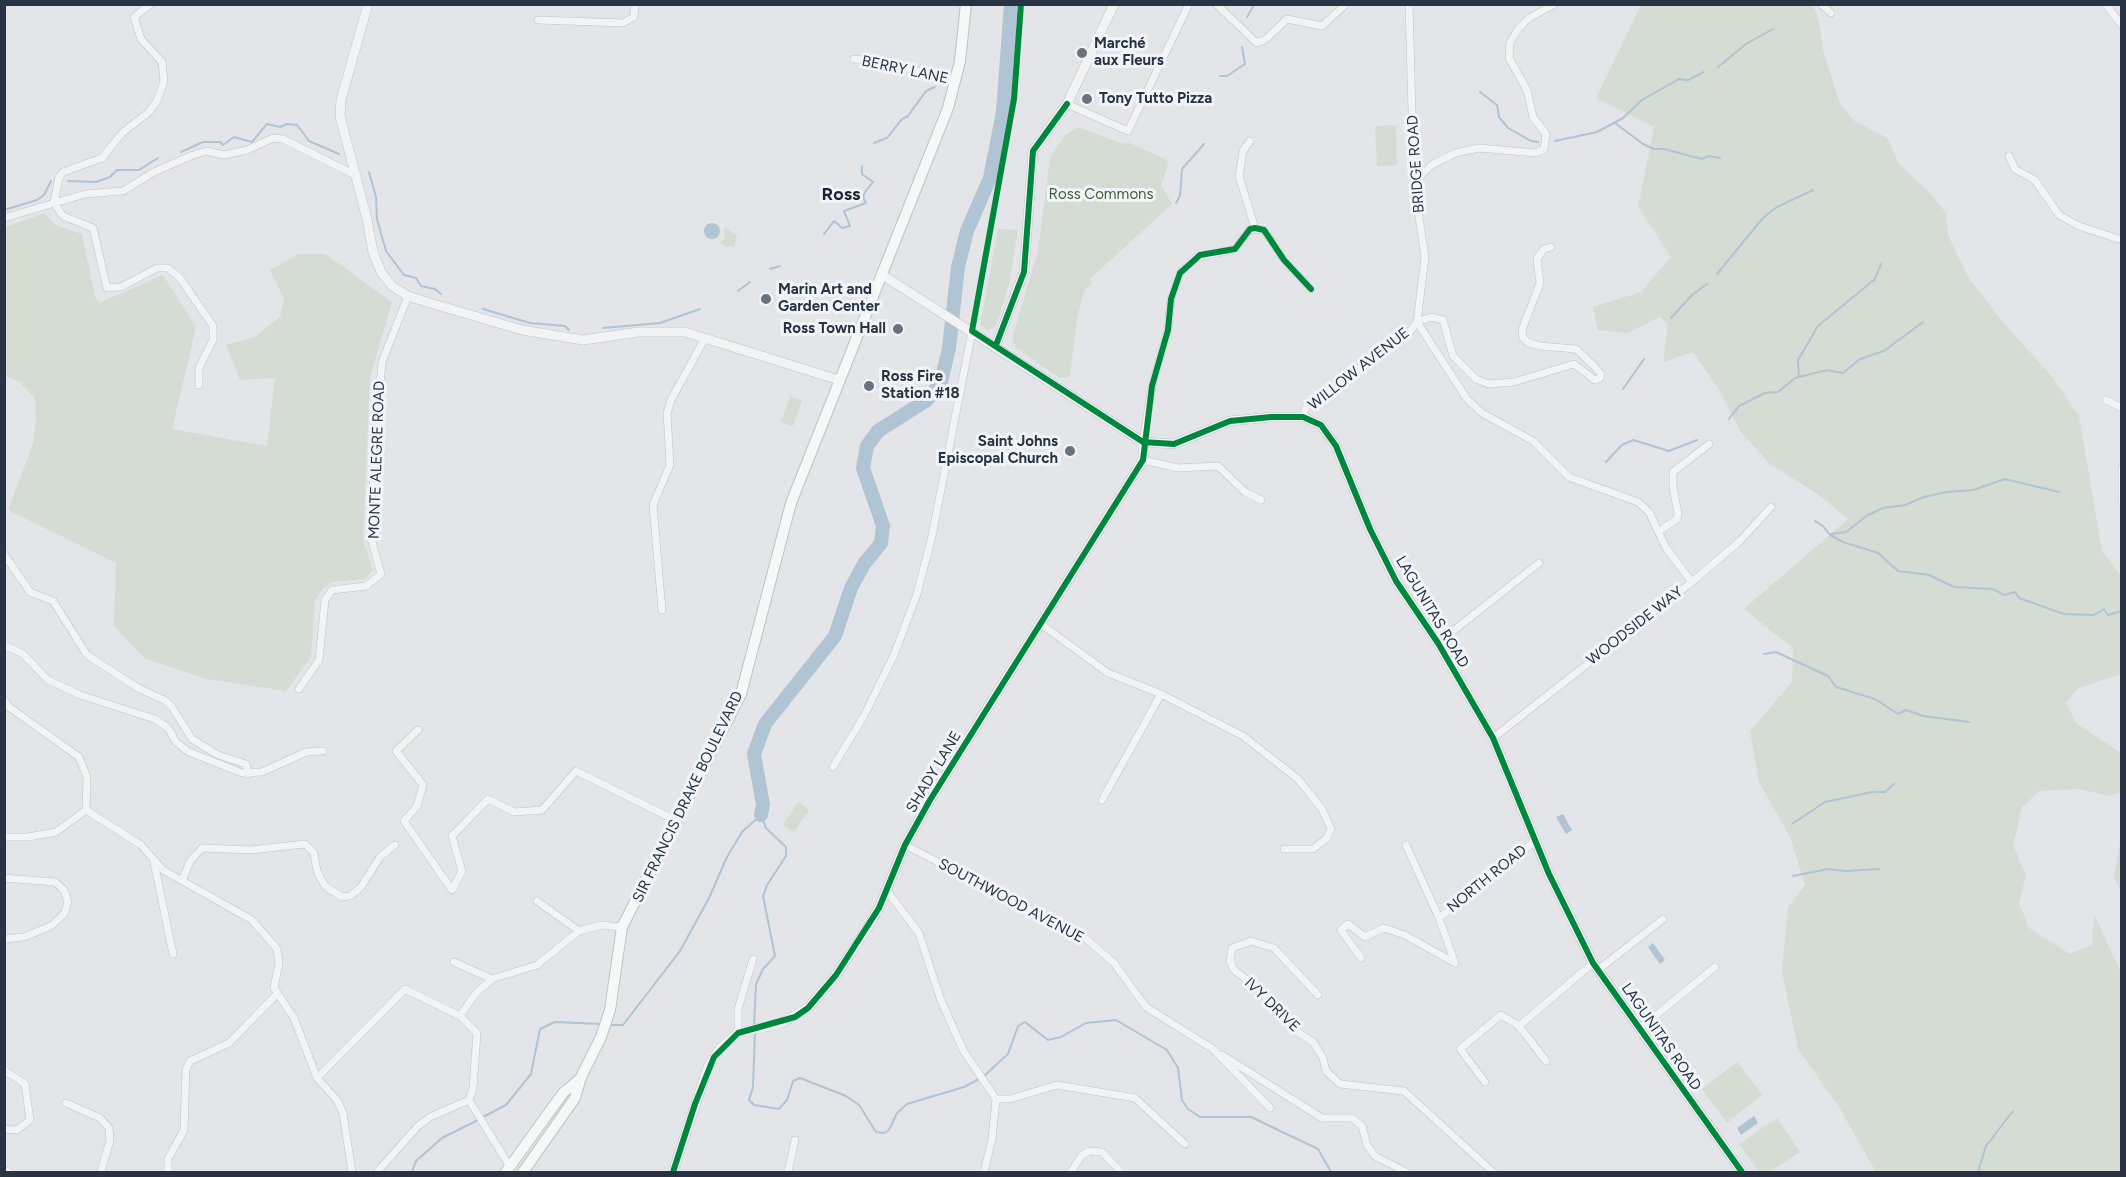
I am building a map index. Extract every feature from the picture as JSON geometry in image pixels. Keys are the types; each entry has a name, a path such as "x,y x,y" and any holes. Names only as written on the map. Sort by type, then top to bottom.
{"main road":[{"name":"SIR FRANCIS DRAKE BOULEVARD","path":"523,1173 575,1098 581,1077 602,1038 610,1010 622,927 741,694 791,503 940,130 956,81 966,4"},
{"name":"SIR FRANCIS DRAKE BOULEVARD","path":"508,1170 563,1093 581,1077"}],"street":[{"path":"151,4 134,16 141,39 162,62 164,81 158,101 149,112 122,133 102,158 63,172 59,177 54,203 63,216 93,228 107,288 122,287 157,268 168,268 180,278 208,318 214,334 199,368 199,385"},
{"path":"368,4 341,100 340,116 357,176 373,252 381,272 392,286 408,296 522,330 583,340 668,331 705,338 839,380"},
{"path":"538,20 623,23 634,17 635,4"},
{"path":"996,345 1024,272 1033,151 1067,104 1114,4"},
{"path":"1067,104 1128,131 1189,4"},
{"path":"1216,4 1257,43 1266,39 1287,20 1322,26 1346,4"},
{"name":"BRIDGE ROAD","path":"1409,4 1414,181 1425,257 1417,322"},
{"path":"1414,181 1433,164 1455,153 1479,148 1536,153 1544,149 1546,134 1528,106 1527,90 1509,57 1510,43 1518,29 1529,18 1556,4"},
{"path":"1821,4 1831,13"},
{"path":"2105,4 2121,25"},
{"name":"BERRY LANE","path":"854,59 887,63 956,81"},
{"path":"4,218 85,194 123,191 154,172 193,155 206,151 224,155 247,150 273,138 283,139 357,176"},
{"path":"1250,141 1243,151 1239,176 1255,228"},
{"path":"2009,156 2015,169 2035,180 2041,187 2059,215 2079,226 2121,240"},
{"path":"1261,500 1245,492 1218,466 1178,468 1143,460 1143,442 1152,386 1168,330 1171,299 1180,273 1200,255 1235,249 1250,229 1255,228 1264,230 1290,268 1311,289"},
{"path":"1551,247 1544,249 1538,259 1540,283 1522,330 1523,338 1539,346 1576,349 1601,374 1600,378 1595,380 1574,364 1514,382 1489,384 1476,379 1453,356 1443,320 1431,317 1417,322 1467,399 1482,413 1533,441 1569,477 1638,502 1649,512 1666,548 1692,582"},
{"path":"881,274 996,345 1143,442 1174,444 1230,421 1303,417"},
{"name":"MONTE ALEGRE ROAD","path":"299,689 319,660 325,600 332,590 366,586 381,574 371,538 375,444 382,362 408,296"},
{"name":"WILLOW AVENUE","path":"1303,417 1306,407 1410,331 1417,322"},
{"path":"833,767 866,714 894,655 917,594 932,536 972,331"},
{"path":"662,610 653,505 670,465 667,413 671,400 705,338"},
{"path":"2106,400 2121,408"},
{"name":"LAGUNITAS ROAD","path":"1303,417 1321,425 1336,446 1386,560 1438,643 1493,738 1535,841 1596,966 1742,1173"},
{"path":"1658,532 1677,519 1673,472 1709,444"},
{"name":"SHADY LANE","path":"743,1031 788,1020 808,1008 836,975 868,927 905,845 1143,460"},
{"path":"2121,468 2121,502"},
{"name":"WOODSIDE WAY","path":"1493,738 1692,582 1740,541 1771,507"},
{"path":"4,554 30,592 53,601 87,655 138,688 164,700 172,707 192,739 218,755 246,764 248,774"},
{"path":"1438,643 1539,563"},
{"path":"1041,624 1108,673 1161,694 1243,736 1298,779 1322,809 1331,830 1327,838 1312,849 1284,849"},
{"path":"4,645 23,654 48,680 80,695 155,719 168,728 176,742 189,752 248,774 274,769 306,752 323,751"},
{"path":"1102,800 1161,694"},
{"path":"5,700 9,707 79,758 87,777 86,810"},
{"path":"418,730 396,751 423,785 417,806 404,821 452,890 462,872 452,836 488,799 514,812 542,810 576,771 677,821"},
{"path":"4,837 28,837 56,831 86,810"},
{"path":"86,810 141,845 163,870 252,920 277,950 279,963 273,981 277,994 294,1018 317,1078 337,1100 343,1113 352,1173"},
{"name":"NORTH ROAD","path":"1439,918 1535,841"},
{"path":"182,881 190,861 202,848 250,850 305,844 314,853 317,871 325,886 342,897 350,896 361,887 380,857 395,845"},
{"name":"SOUTHWOOD AVENUE","path":"905,845 1084,937 1114,963 1146,1007 1213,1049 1270,1108"},
{"path":"1361,958 1341,930 1348,924 1365,937 1384,928 1405,935 1455,963 1439,918 1406,845"},
{"path":"153,860 173,954"},
{"path":"4,878 55,882 64,890 68,902 64,914 51,926 24,937 4,939"},
{"path":"886,891 919,933 940,998 963,1050 996,1099 992,1139 984,1173"},
{"path":"537,901 579,931"},
{"path":"1519,1026 1596,966 1663,919"},
{"path":"460,1016 476,993 492,979 537,965 579,931 601,925 622,927"},
{"name":"IVY DRIVE","path":"1318,995 1274,948 1251,941 1232,948 1230,961 1234,969 1260,990 1291,1028 1313,1042 1323,1058 1326,1071 1340,1084 1404,1091 1493,1173"},
{"path":"673,1173 708,1067 720,1048 743,1031 738,1009 753,959"},
{"path":"454,962 492,979"},
{"path":"1641,1028 1715,967"},
{"path":"317,1078 405,989 460,1016 477,1033 473,1088 469,1100 430,1117 418,1126 377,1173"},
{"path":"168,1173 168,1159 184,1130 186,1069 190,1061 229,1043 277,994"},
{"path":"1485,1082 1460,1049 1501,1015 1519,1026 1546,1061"},
{"path":"1213,1049 1322,1118 1352,1118 1362,1126 1367,1145 1375,1156 1406,1173"},
{"path":"4,1070 25,1084 30,1120 17,1130 4,1129"},
{"path":"996,1099 1010,1099 1057,1085 1135,1098 1185,1144"},
{"path":"469,1100 508,1170"},
{"path":"66,1103 100,1118 109,1128 110,1140 101,1173"},
{"path":"788,1173 795,1140"},
{"path":"1071,1173 1082,1155 1090,1151 1102,1152 1121,1173"},
{"path":"4,1171 10,1173"}],"green space":[{"path":"1641,5 1810,5 1815,9 1823,50 1839,101 1853,120 1887,138 1899,164 1931,194 1946,213 1948,235 1968,277 2002,321 2053,378 2079,416 2102,551 2121,576 2122,674 2078,688 2066,703 2077,724 2121,753 2121,792 2110,796 2079,789 2039,791 2022,807 2013,845 2026,875 2019,903 2029,928 2070,954 2092,945 2094,914 2121,973 2121,1172 1876,1172 1839,1107 1798,1049 1782,972 1788,907 1805,885 1790,837 1759,782 1750,731 1792,682 1793,648 1744,609 1848,519 1816,493 1770,464 1741,432 1718,388 1693,352 1663,362 1668,325 1660,317 1628,333 1598,330 1593,307 1641,292 1671,257 1638,207 1654,127 1596,98"},
{"path":"1396,125 1397,165 1377,166 1375,126"},
{"name":"Ross Commons","path":"1078,127 1123,144 1130,143 1169,161 1161,185 1172,204 1091,278 1091,284 1084,291 1077,318 1070,376 1060,378 1016,348 1012,339 1038,251 1050,158 1065,135"},
{"path":"45,213 55,225 82,234 95,297 99,303 163,275 196,327 172,429 267,446 275,378 240,380 226,345 255,337 280,317 284,299 270,270 299,254 325,254 392,302 370,377 363,541 373,570 365,579 332,582 322,589 315,601 311,657 286,691 207,679 144,658 114,626 116,563 8,510 33,444 36,420 35,398 18,381 5,376 5,227"},
{"path":"724,227 737,236 734,246 727,247 721,243 725,237"},
{"path":"998,229 1018,230 1009,284 995,326 988,331 980,325"},
{"path":"790,396 802,401 793,426 781,422"},
{"path":"798,802 809,810 794,832 783,825"},
{"path":"2121,836 2121,890 2114,878"},
{"path":"1737,1062 1762,1095 1727,1123 1702,1089"},
{"path":"1777,1118 1800,1152 1769,1172 1759,1172 1739,1144"}],"water":[{"path":"712,223 718,225 720,231 718,237 712,239 706,237 704,231 706,225"},
{"path":"1563,814 1572,830 1566,834 1556,817"},
{"path":"1653,943 1665,960 1660,964 1648,947"},
{"path":"1754,1116 1758,1123 1741,1135 1737,1128"}],"waterway":[{"path":"761,815 763,805 754,754 765,724 835,636 851,588 864,564 881,543 883,526 863,468 867,446 878,431 927,400 941,382 949,348 958,267 967,231 990,178 1003,112 1011,4"},
{"path":"1247,17 1254,5 1266,4"},
{"path":"1718,67 1746,44 1773,29"},
{"path":"1220,76 1227,76 1245,64 1242,47"},
{"path":"1555,141 1597,132 1623,118 1642,100 1679,79 1688,80 1704,72"},
{"path":"874,143 887,138 902,119 908,116 926,91 935,87"},
{"path":"1480,92 1497,105 1499,117 1508,128 1531,141 1538,142"},
{"path":"1615,123 1643,144 1654,149 1664,149 1702,159 1709,156 1720,158"},
{"path":"181,152 203,142 220,142 223,145 234,137 252,142 267,124 280,127 287,124 297,125 309,141 339,154"},
{"path":"1176,203 1180,196 1182,169 1204,144"},
{"path":"68,181 96,182 110,177 117,170 139,170 158,158"},
{"path":"824,234 834,221 842,228 850,226 844,211 866,203 863,197 873,182 862,174 862,166"},
{"path":"369,172 376,197 377,219 386,251 404,275 416,278 421,286 435,289 441,294"},
{"path":"4,210 37,200 44,195 51,181"},
{"path":"1717,274 1763,218 1777,207 1813,190"},
{"path":"1799,377 1798,360 1818,326 1875,279 1881,264"},
{"path":"770,269 780,266"},
{"path":"738,291 750,282"},
{"path":"1671,318 1692,295 1707,284"},
{"path":"483,309 530,323 565,326 569,330"},
{"path":"603,328 660,323 700,309"},
{"path":"1729,419 1739,406 1765,393 1778,392 1795,378 1827,370 1843,373 1860,359 1884,351 1923,322"},
{"path":"1623,389 1644,359"},
{"path":"1606,462 1622,445 1633,440 1669,451 1697,440"},
{"path":"1831,534 1846,532 1868,515 1883,508 1905,505 1924,497 1947,492 1973,490 2005,479 2059,492"},
{"path":"1815,521 1823,526 1830,535 1843,542 1878,553 1898,571 1929,575 1954,587 1993,589 2004,595 2015,592 2019,598 2064,614 2094,615 2104,609 2108,615 2122,611"},
{"path":"1764,654 1776,652 1828,676 1836,687 1875,699 1898,714 1906,710 1923,716 1969,722"},
{"path":"1792,824 1825,802 1872,792 1885,792 1894,784"},
{"path":"610,1025 623,1025 680,951 709,898 727,857 742,832 761,815 766,828 786,847 786,856 767,885 763,896 775,956 763,969 756,984 754,1026"},
{"path":"1793,876 1828,869 1845,871 1879,869"},
{"path":"984,1076 1008,1054 1018,1026 1025,1022 1048,1040 1061,1037 1086,1023 1116,1020 1167,1050 1178,1068 1182,1100 1188,1109 1200,1117 1251,1117 1318,1149 1331,1172"},
{"path":"483,1117 506,1105 531,1074 540,1029 555,1022 601,1024"},
{"path":"755,1032 753,1087 749,1100 754,1105 779,1109 787,1100 793,1081 800,1078 846,1096 859,1105 876,1132 884,1133 889,1130 897,1113 907,1104 964,1087 979,1079"},
{"path":"1978,1172 1986,1146 2013,1111"},
{"path":"412,1172 416,1161 442,1138 478,1120"}],"cycle path":[{"path":"1021,4 1014,99 972,331 1143,442 1174,444 1230,421 1271,417 1303,417 1321,425 1336,446 1370,529 1396,581 1438,643 1493,738 1549,874 1593,963 1742,1172"},
{"path":"996,345 1024,272 1033,151 1067,104"},
{"path":"673,1172 695,1104 714,1057 738,1033 795,1017 808,1008 836,975 879,908 905,845 930,800 1143,460 1152,386 1168,330 1171,299 1180,273 1200,255 1235,249 1250,229 1255,228 1264,230 1284,260 1311,289"}],"place":[{"name":"Marché aux Fleurs","path":"1082,53"},
{"name":"Tony Tutto Pizza","path":"1087,99"},
{"name":"Marin Art and Garden Center","path":"766,299"},
{"name":"Ross Town Hall","path":"898,329"},
{"name":"Ross Fire Station #18","path":"869,386"},
{"name":"Saint Johns Episcopal Church","path":"1070,451"}],"district":[{"name":"Ross","path":"841,195"}]}
